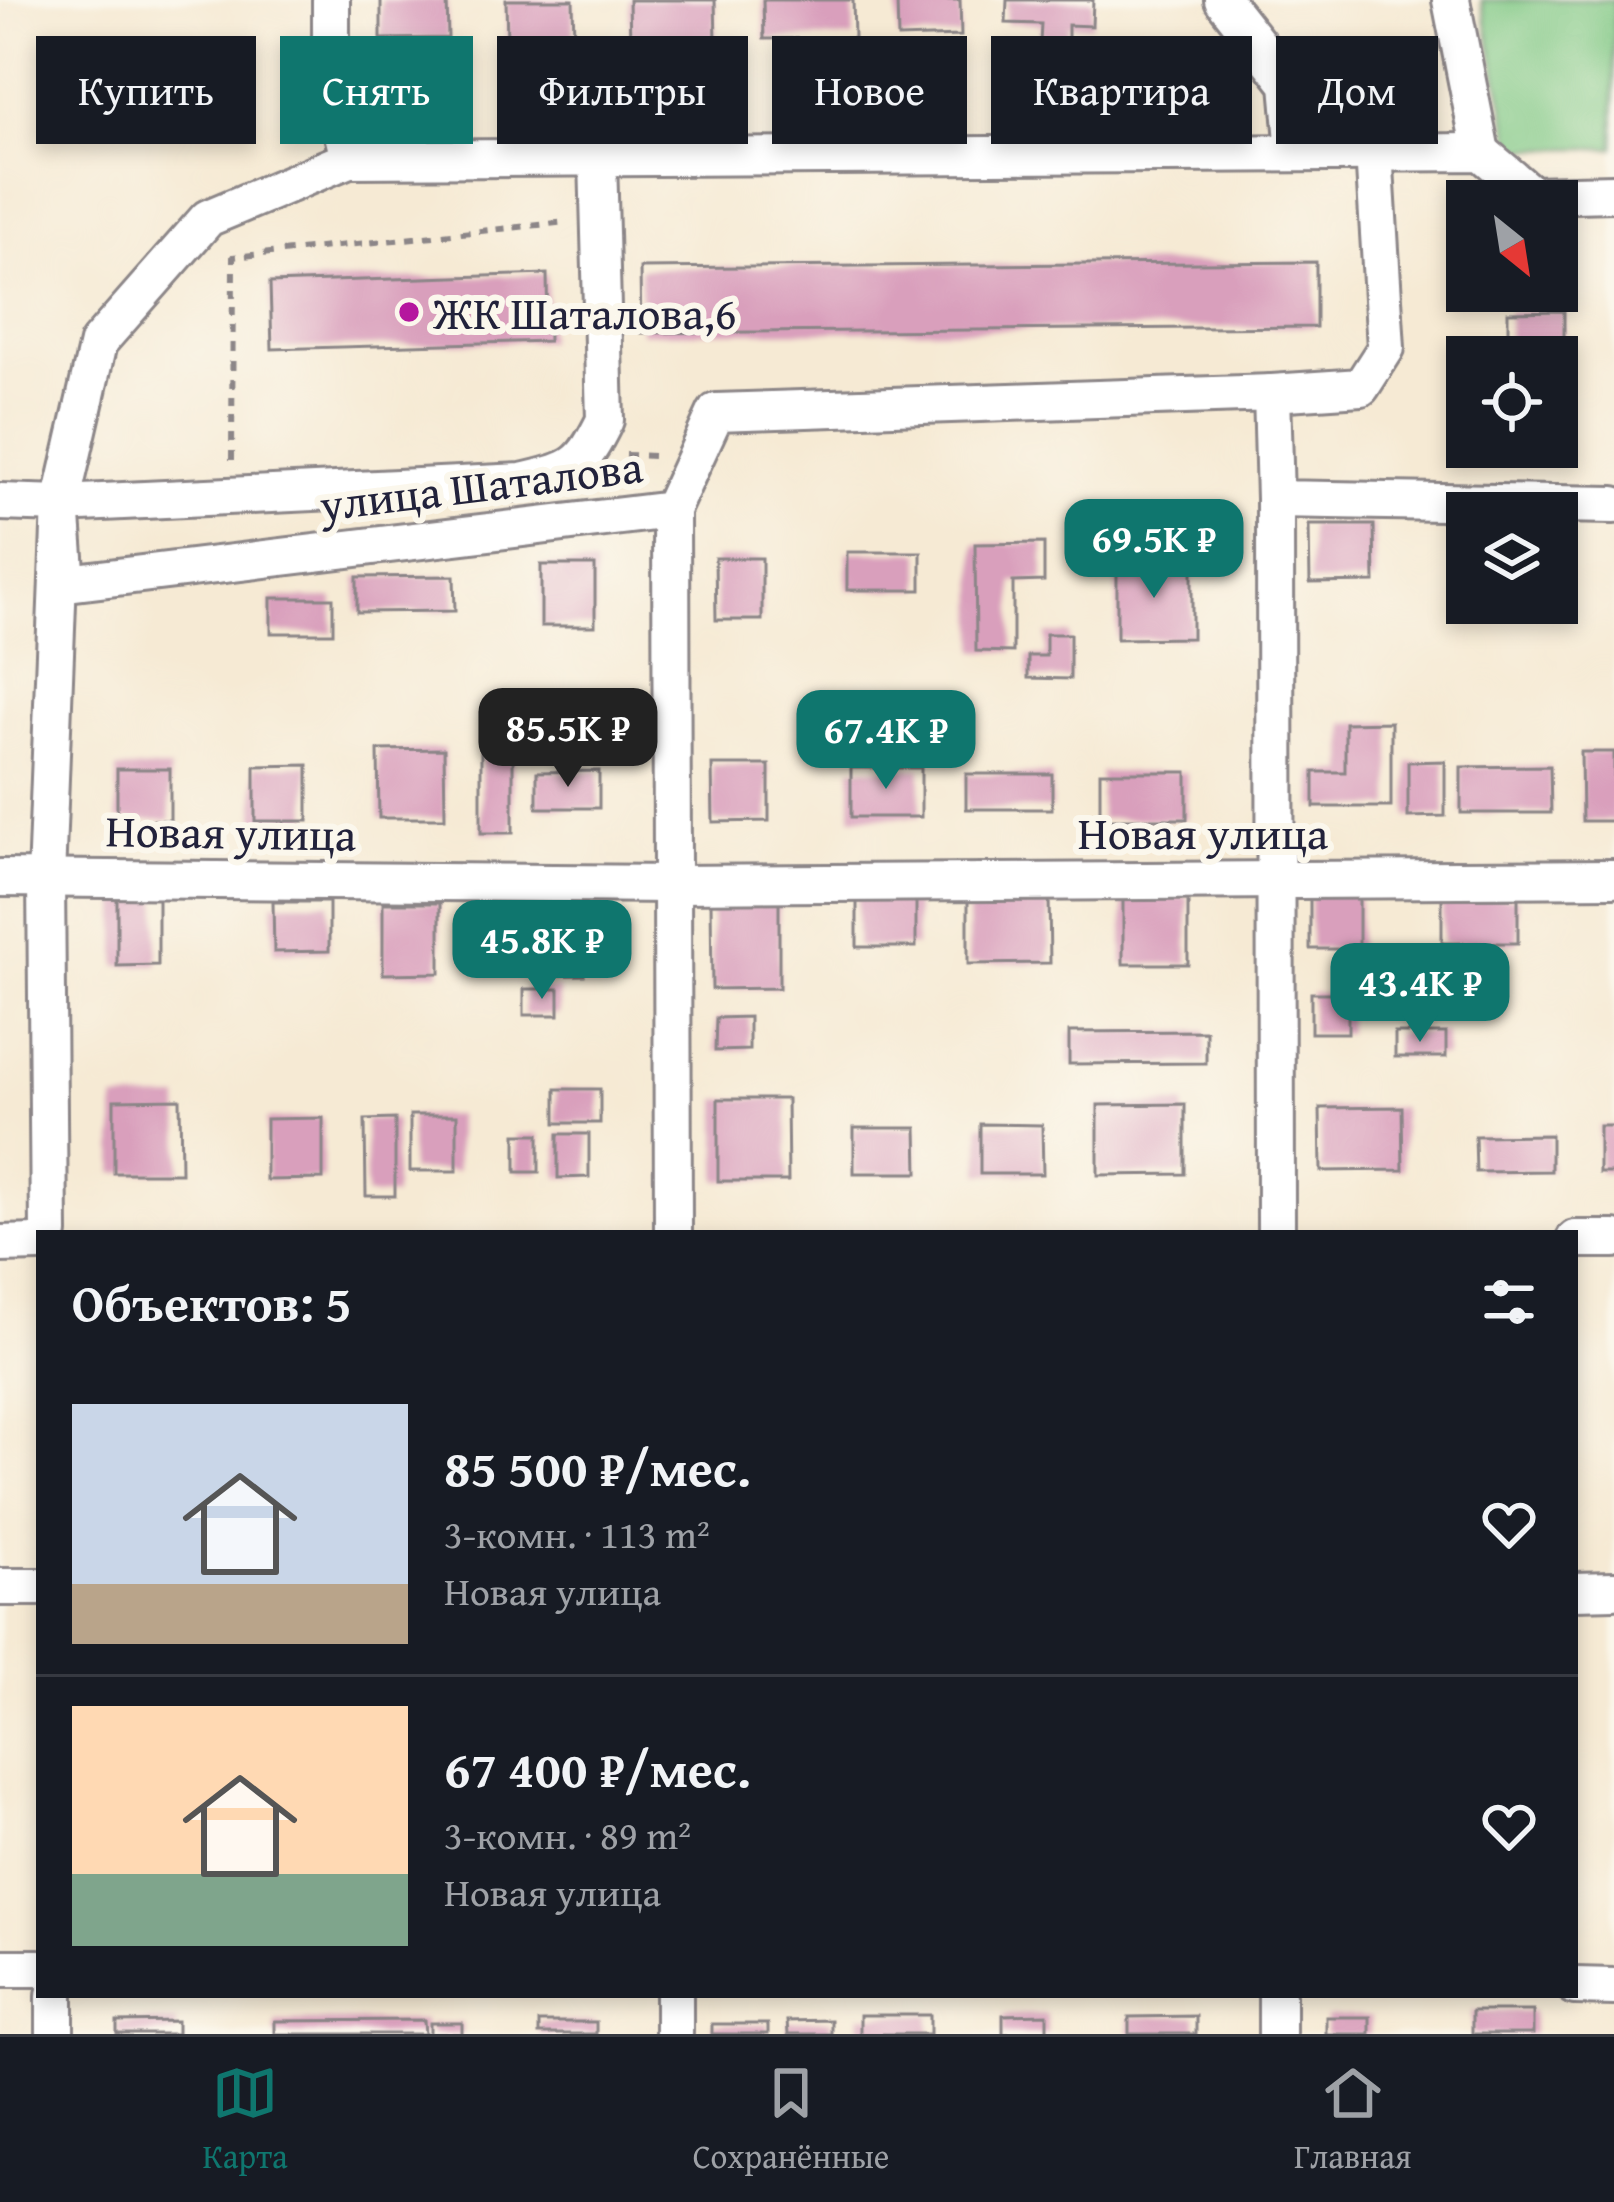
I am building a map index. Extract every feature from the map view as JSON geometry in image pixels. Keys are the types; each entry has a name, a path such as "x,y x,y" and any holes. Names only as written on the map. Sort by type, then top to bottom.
{"street":[{"path":"331,0 331,85 349,160"},
{"path":"1223,0 1289,84 1295,152"},
{"path":"1450,0 1481,152 1532,195 1614,193"},
{"name":"улица Шаталова","path":"61,504 67,583 671,511 716,412 1361,387 1386,348 1374,151"},
{"path":"49,1230 46,878 61,504 98,343 208,218 349,160 1481,152"},
{"path":"0,502 61,504 522,482 562,472 588,454 604,420 598,158"},
{"path":"1272,393 1276,1230"},
{"path":"1275,499 1614,506"},
{"path":"671,511 673,1230"},
{"name":"Новая улица","path":"0,878 672,884 1614,878"},
{"path":"1578,1239 1614,1239"},
{"path":"0,1244 36,1243"},
{"path":"0,1587 36,1586"},
{"path":"1578,1591 1614,1590"},
{"path":"0,1968 36,1968"},
{"path":"1578,1986 1614,1987"},
{"path":"55,1998 55,2034"},
{"path":"674,1998 674,2034"},
{"path":"1277,1998 1277,2034"}],"path":[{"path":"231,496 233,257 600,218"},
{"path":"588,454 695,458"}],"green space":[{"path":"1481,0 1614,0 1614,148 1513,149"}],"building":[{"path":"381,0 447,0 448,36 381,36"},
{"path":"506,0 573,0 574,36 507,36"},
{"path":"629,0 715,0 716,36 630,36"},
{"path":"763,0 853,0 854,36 764,39"},
{"path":"897,0 960,0 961,36 898,36"},
{"path":"1007,0 1093,0 1092,26 1068,25 1068,36 1040,36 1041,24 1006,23"},
{"path":"1316,262 1316,327 641,333 640,268"},
{"name":"ЖК Шаталова,6","path":"547,274 548,341 272,349 270,283"},
{"path":"1508,312 1564,312 1564,336 1508,336"},
{"path":"1309,525 1374,525 1375,582 1310,583"},
{"path":"1044,543 1044,581 1013,582 1013,652 976,651 975,544"},
{"path":"847,552 921,552 921,590 847,590"},
{"path":"715,558 762,558 762,620 716,620"},
{"path":"1117,564 1192,564 1192,638 1117,639"},
{"path":"541,565 595,565 595,626 541,626"},
{"path":"454,576 455,611 357,612 357,577"},
{"path":"271,598 333,598 333,633 271,633"},
{"path":"1046,634 1070,634 1070,679 1028,678 1028,656 1046,656"},
{"path":"1391,722 1391,807 1314,807 1314,772 1345,772 1345,723"},
{"path":"444,749 445,818 379,818 378,750"},
{"path":"481,752 513,752 513,833 481,833"},
{"path":"1581,752 1614,752 1614,821 1582,821"},
{"path":"1445,761 1445,816 1408,817 1408,762"},
{"path":"308,765 308,821 255,821 255,766"},
{"path":"712,765 769,765 769,821 713,822"},
{"path":"1550,766 1551,813 1461,813 1461,767"},
{"path":"851,768 921,768 921,817 851,817"},
{"path":"117,769 170,769 170,820 117,820"},
{"path":"599,771 599,808 537,808 537,772"},
{"path":"1100,772 1187,772 1187,819 1100,819"},
{"path":"966,774 1052,774 1052,809 966,809"},
{"path":"1310,890 1359,890 1359,949 1310,949"},
{"path":"857,892 916,892 916,947 857,947"},
{"path":"117,896 158,896 158,965 117,966"},
{"path":"1049,896 1050,963 968,964 968,897"},
{"path":"1123,897 1188,897 1188,964 1123,964"},
{"path":"1442,898 1518,898 1518,943 1442,943"},
{"path":"583,901 584,975 528,976 527,902"},
{"path":"711,901 779,901 779,988 712,989"},
{"path":"273,902 329,902 329,951 274,952"},
{"path":"383,903 440,903 440,973 383,974"},
{"path":"524,989 559,989 559,1015 524,1015"},
{"path":"1311,993 1348,993 1348,1033 1311,1033"},
{"path":"749,1017 749,1050 715,1051 716,1018"},
{"path":"1206,1031 1206,1063 1069,1064 1069,1032"},
{"path":"1395,1033 1446,1033 1446,1057 1395,1057"},
{"path":"556,1089 600,1089 600,1123 556,1123"},
{"path":"180,1099 181,1173 114,1173 114,1100"},
{"path":"718,1099 787,1099 788,1181 718,1181"},
{"path":"1185,1104 1185,1174 1098,1175 1098,1105"},
{"path":"1402,1107 1403,1170 1321,1171 1320,1108"},
{"path":"410,1115 457,1115 457,1171 410,1171"},
{"path":"323,1118 323,1179 266,1180 266,1119"},
{"path":"395,1119 395,1196 366,1196 365,1120"},
{"path":"980,1124 1042,1125 1043,1174 980,1174"},
{"path":"1599,1126 1614,1126 1614,1173 1599,1173"},
{"path":"854,1128 917,1128 918,1173 854,1173"},
{"path":"516,1134 539,1134 539,1172 516,1172"},
{"path":"558,1134 589,1134 589,1177 558,1178"},
{"path":"1551,1135 1551,1171 1476,1172 1475,1136"},
{"path":"1472,2011 1533,2011 1533,2034 1472,2034"},
{"path":"1047,2014 1047,2034 1003,2034 1003,2015"},
{"path":"860,2015 930,2015 930,2034 860,2034"},
{"path":"1196,2016 1196,2034 1129,2034 1129,2017"},
{"path":"1326,2017 1370,2017 1370,2034 1326,2034"},
{"path":"424,2020 425,2034 275,2034 275,2021"},
{"path":"831,2020 831,2034 788,2034 787,2021"},
{"path":"177,2021 177,2034 117,2034 117,2022"},
{"path":"539,2022 596,2022 596,2034 539,2034"},
{"path":"430,2023 462,2023 462,2034 430,2034"},
{"path":"712,2024 768,2024 768,2034 712,2034"}],"place":[{"name":"ЖК Шаталова,6","path":"409,312"}]}
